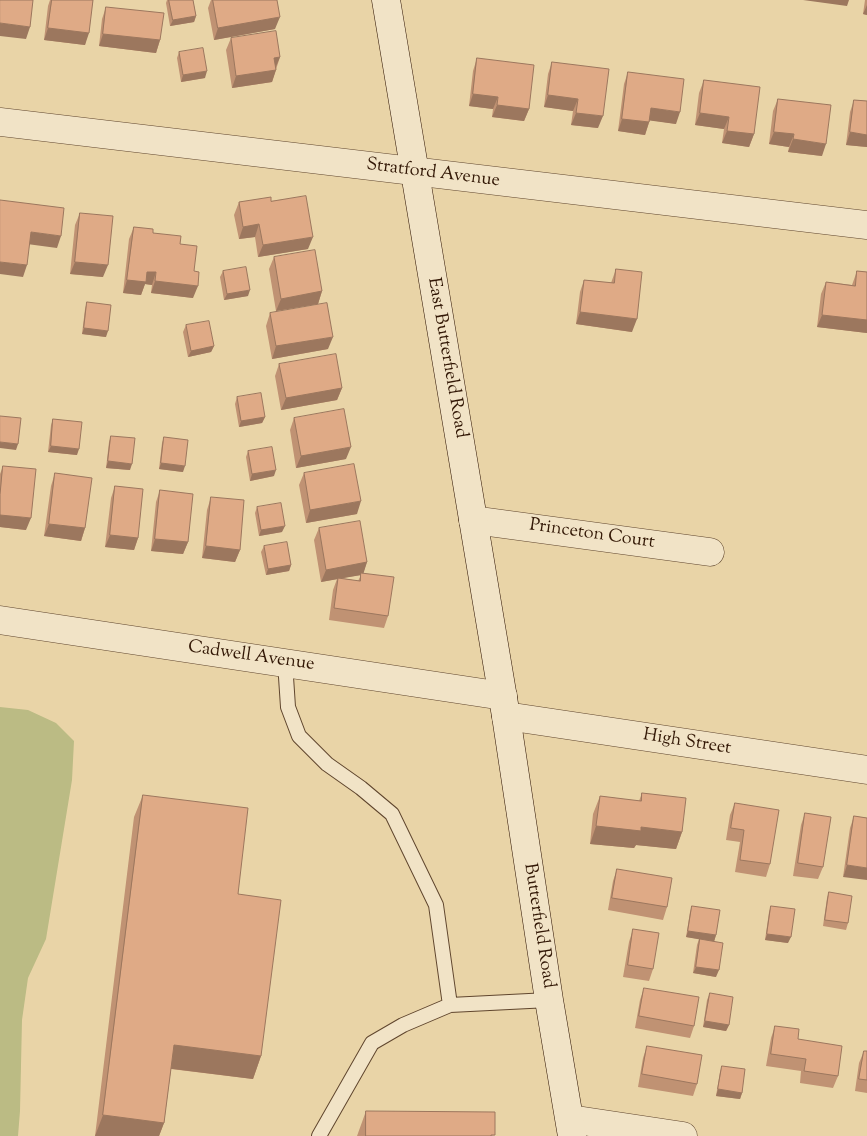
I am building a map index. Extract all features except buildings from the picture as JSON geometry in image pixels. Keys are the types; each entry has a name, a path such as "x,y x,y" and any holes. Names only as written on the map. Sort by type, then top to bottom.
{"street":[{"name":"East Butterfield Road","path":"386,0 504,706"},
{"name":"Stratford Avenue","path":"0,122 867,225"},
{"name":"Princeton Court","path":"473,520 710,552"},
{"name":"Cadwell Avenue","path":"0,620 285,662 504,706"},
{"name":"High Street","path":"504,706 867,770"},
{"name":"Butterfield Road","path":"504,706 549,1000 571,1127"},
{"path":"571,1127 683,1136"}],"lane":[{"path":"285,662 288,707 298,736 327,764 361,788 392,814 436,905 450,1004"},
{"path":"319,1136 372,1043 403,1025 450,1004 549,1000"}],"green space":[{"path":"0,707 28,710 56,723 74,741 72,780 46,939 28,978 22,1020 18,1136 0,1136"}]}
